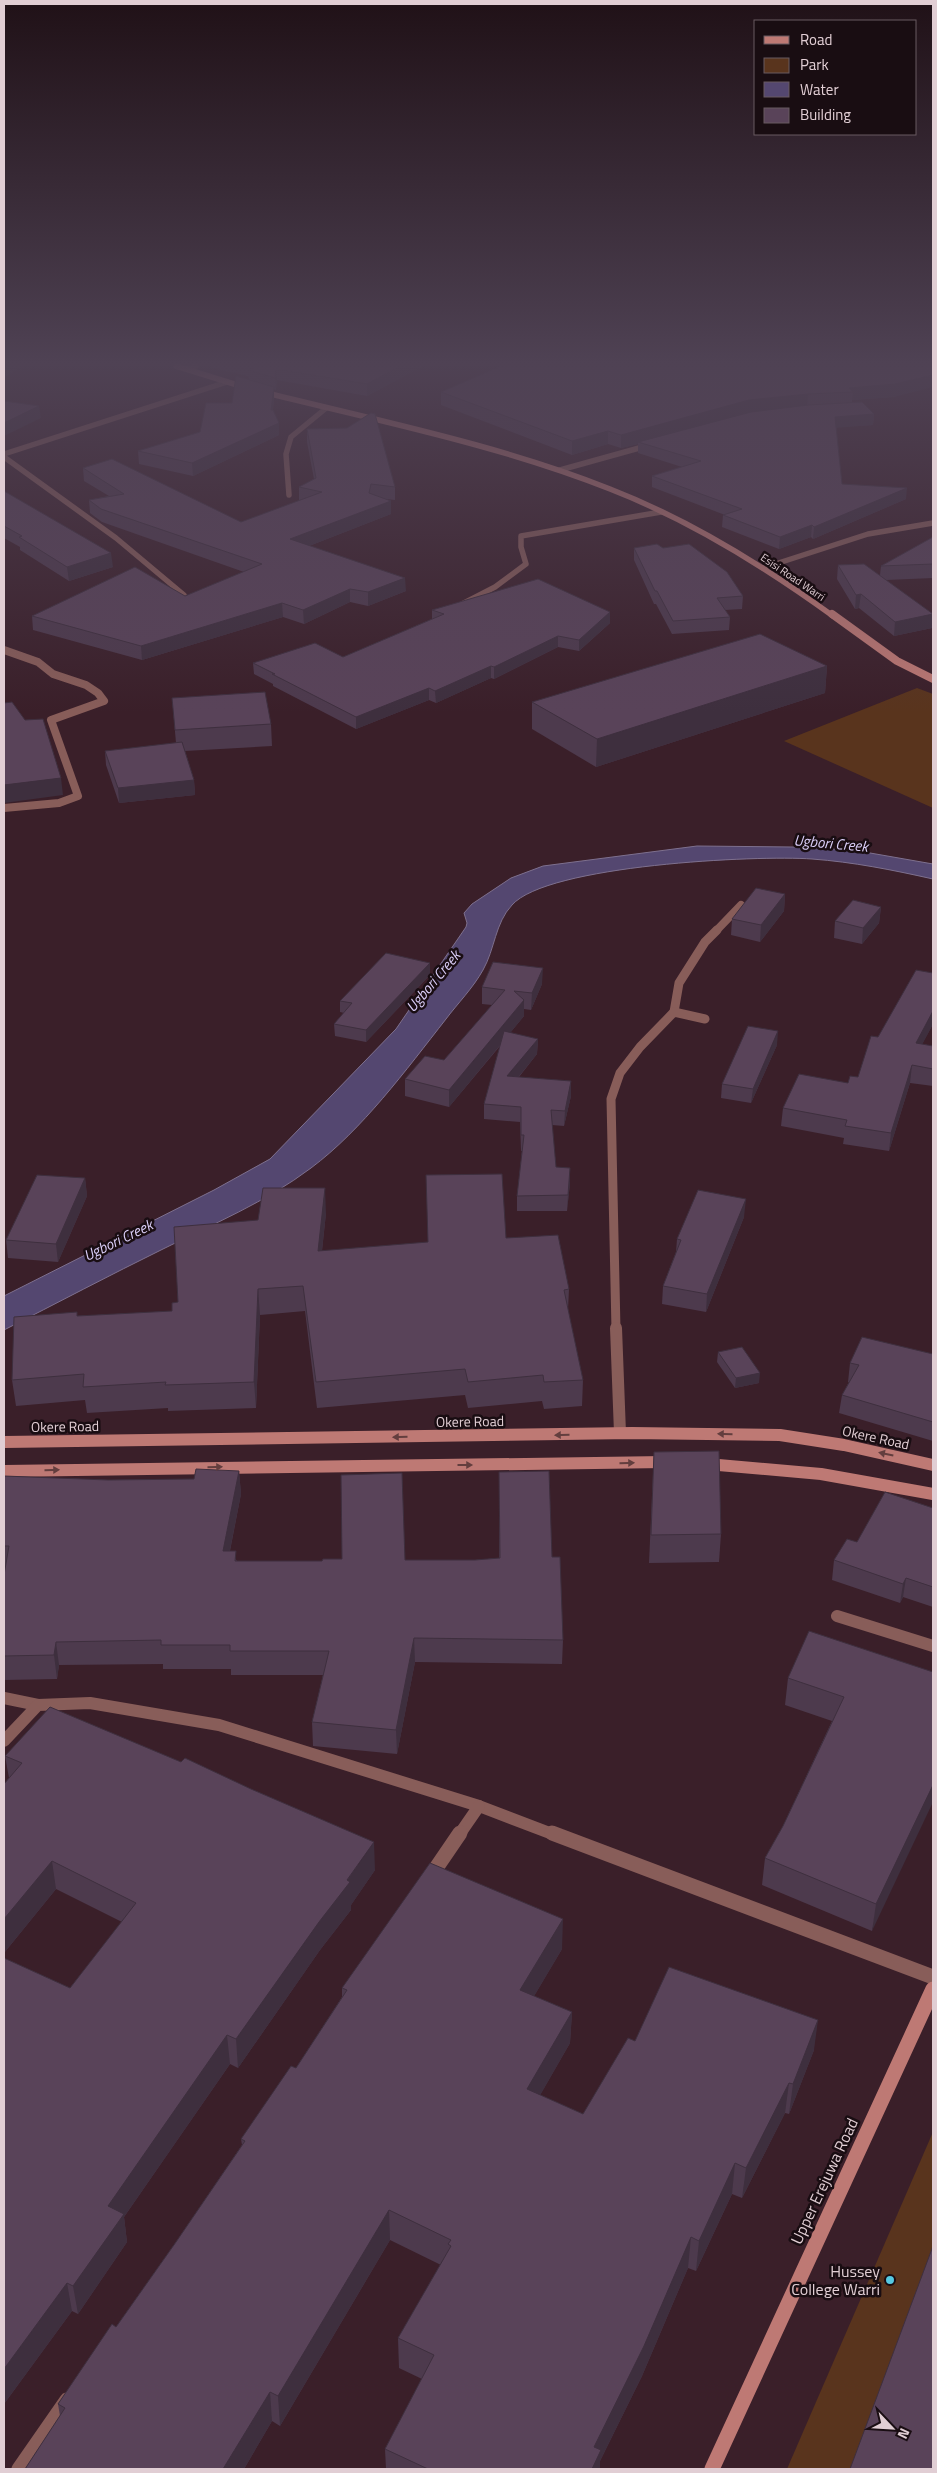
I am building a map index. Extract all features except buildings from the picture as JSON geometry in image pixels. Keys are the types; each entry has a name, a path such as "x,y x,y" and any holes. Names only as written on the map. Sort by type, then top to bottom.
{"street":[{"path":"40,481 116,538 184,595"},
{"path":"288,481 289,495"},
{"name":"Esisi Road Warri","path":"591,481 661,512 707,535 763,568 897,661 933,679"},
{"path":"454,607 495,587 526,564 521,547 521,536 562,527 661,512"},
{"path":"763,568 855,536 893,528 933,523"},
{"path":"4,650 38,662 53,674 86,685 98,693 104,701 92,708 71,712 51,720 78,796 59,803 4,808"},
{"path":"620,1433 613,1268 611,1099 620,1073 640,1047 674,1012 679,983 705,942 741,905"},
{"path":"674,1012 705,1019"},
{"name":"Okere Road","path":"4,1442 620,1433 780,1435 844,1445 933,1465"},
{"path":"4,1471 679,1462"},
{"path":"698,1463 802,1470 869,1480 933,1494"},
{"path":"837,1616 933,1646"},
{"path":"4,1698 38,1705 90,1703 219,1725 479,1806 933,1977"},
{"path":"4,1741 38,1705"},
{"path":"422,1888 479,1806"},
{"name":"Upper Erejuwa Road","path":"712,2469 933,1989"},
{"path":"19,2469 76,2387"}],"green space":[{"path":"917,688 933,694 933,808 784,741"},
{"path":"933,2132 933,2274 856,2469 787,2469"}],"water":[{"name":"Ugbori Creek","path":"697,846 853,850 933,864 933,879 903,872 827,860 747,859 702,861 608,872 566,880 533,891 512,905 506,912 487,962 470,989 366,1118 330,1153 294,1180 258,1202 4,1330 4,1296 214,1190 270,1159 396,1029 466,927 467,923 464,913 472,904 511,878 543,866"}],"place":[{"name":"Hussey College Warri","path":"890,2280"}]}
